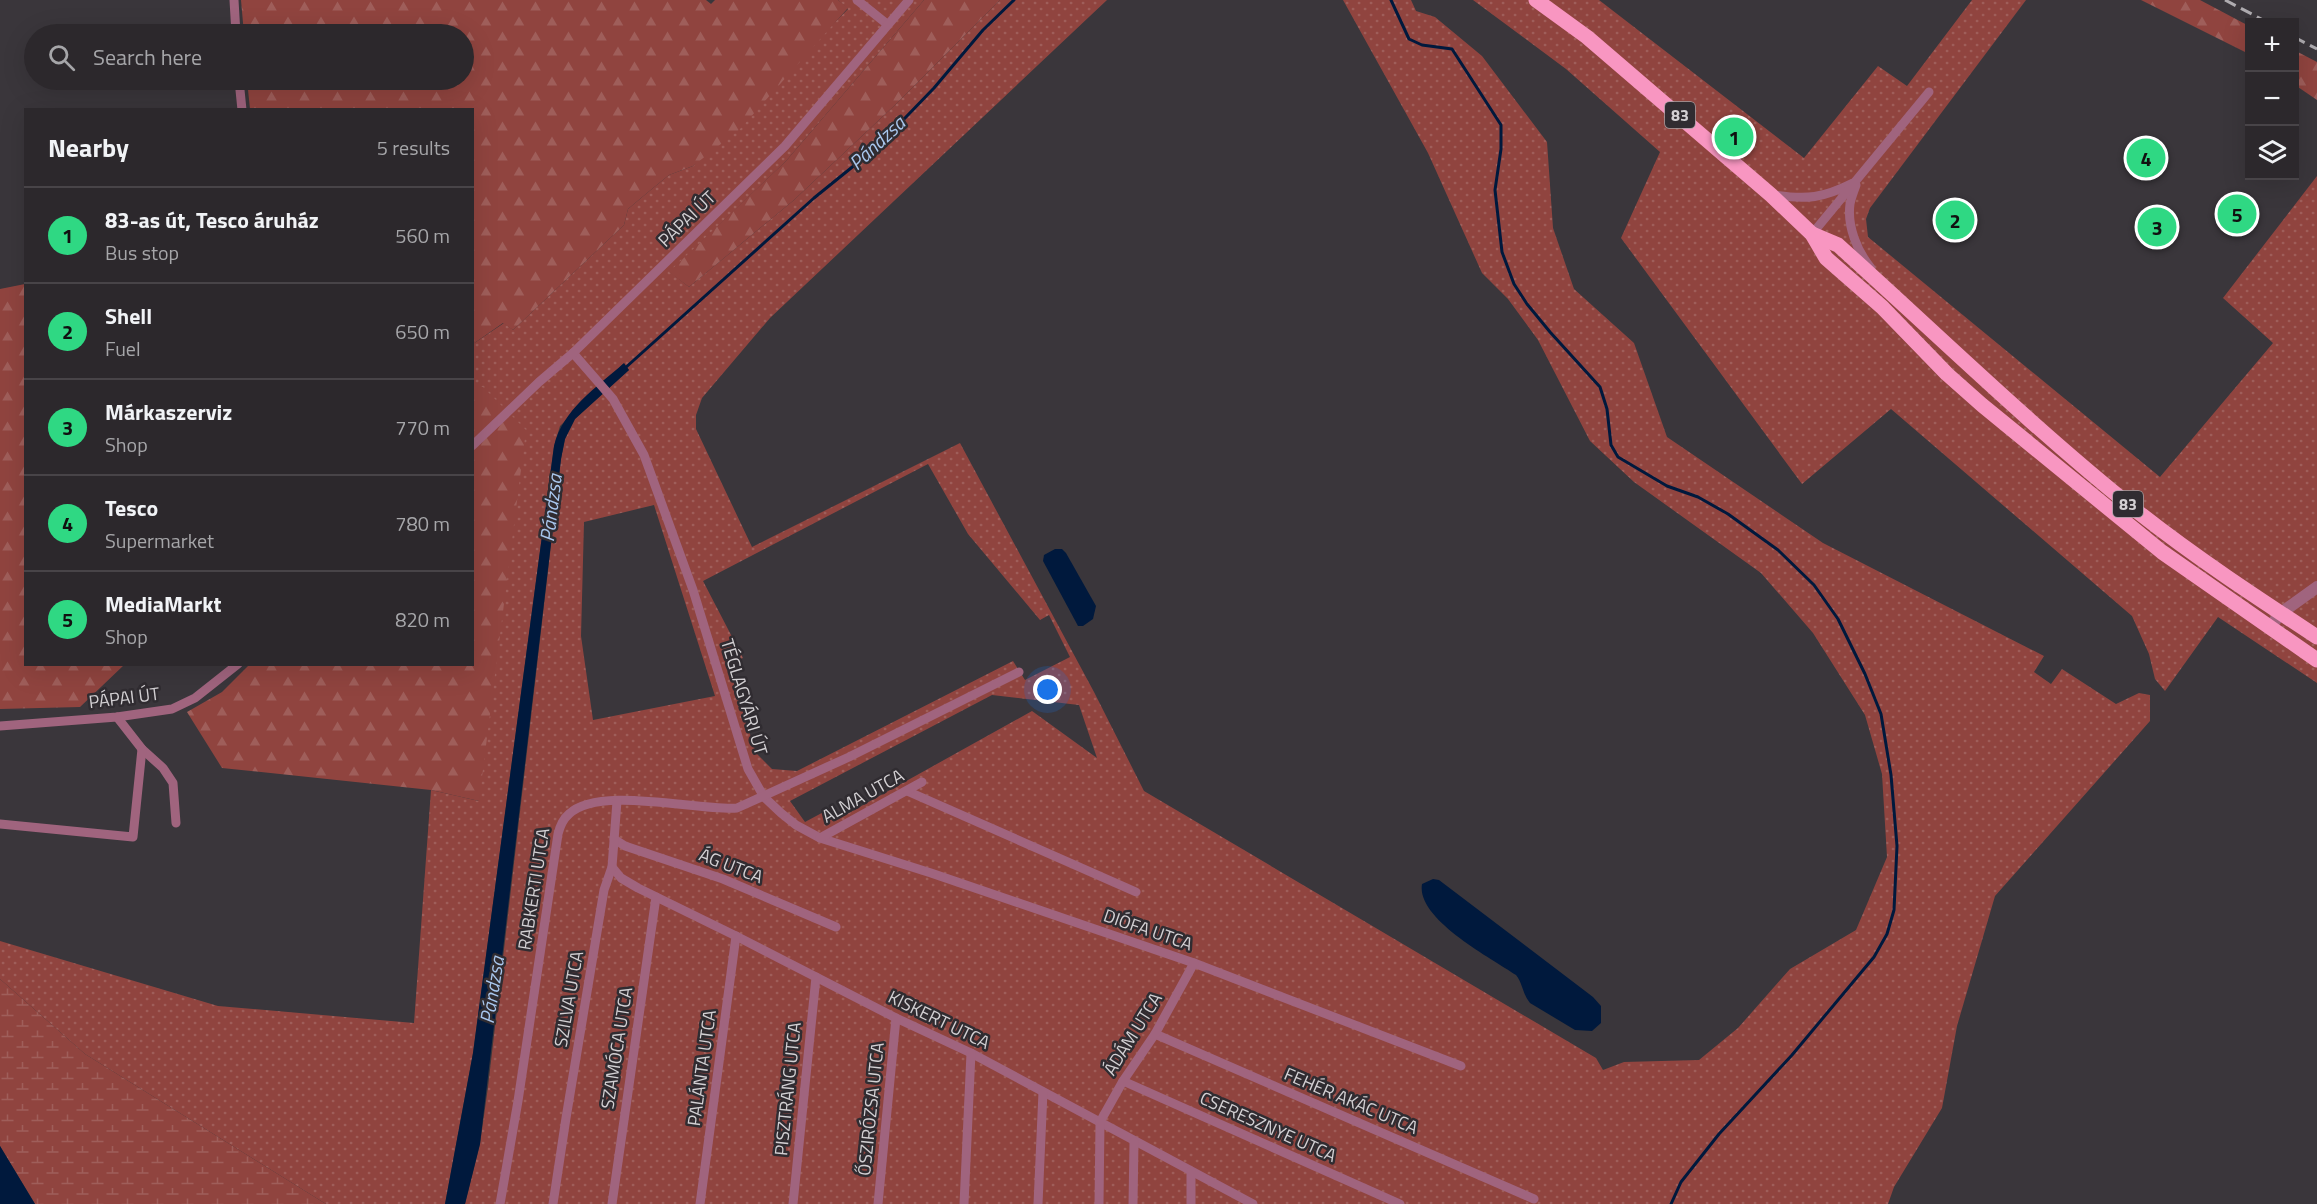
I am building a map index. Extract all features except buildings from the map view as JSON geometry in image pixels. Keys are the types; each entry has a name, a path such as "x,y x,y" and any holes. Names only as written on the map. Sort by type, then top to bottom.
{"main road":[{"name":"83","path":"1536,0 1587,38 1771,195 1812,234 1826,258 1882,307 1947,374 1982,405 2153,545 2317,660"},
{"name":"83","path":"1812,234 1838,245 1986,382 2098,479 2172,538 2317,637"}],"street":[{"path":"234,0 235,24"},
{"path":"857,0 887,24"},
{"name":"PÁPAI ÚT","path":"474,444 573,353 785,146 909,0"},
{"path":"240,90 242,108"},
{"path":"1812,234 1929,92"},
{"path":"1771,195 1799,199 1822,197 1858,180"},
{"path":"1858,180 1850,205 1853,235 1864,260 1891,292"},
{"name":"TÉGLAGYÁRI ÚT","path":"573,353 613,399 644,455 693,590 748,769 764,797"},
{"path":"2270,627 2281,613 2317,587"},
{"name":"PÁPAI ÚT","path":"0,726 117,717 172,709 195,698 235,666"},
{"path":"820,838 796,825 764,797 1019,672"},
{"path":"117,717 142,749 163,768 173,783 176,823"},
{"path":"0,824 134,837 142,749"},
{"name":"ALMA UTCA","path":"820,838 922,783"},
{"path":"908,791 1136,892"},
{"name":"RABKERTI UTCA","path":"500,1204 518,1101 558,834 562,822 579,807 591,803 672,802 723,809 737,808 764,797"},
{"name":"SZILVA UTCA","path":"553,1204 602,901 612,867 617,801"},
{"name":"ÁG UTCA","path":"614,838 625,846 723,879 836,927"},
{"name":"DIÓFA UTCA","path":"820,838 931,873 1194,963 1461,1066"},
{"name":"KISKERT UTCA","path":"612,867 621,878 656,897 896,1018 971,1053 1253,1204"},
{"name":"SZAMÓCA UTCA","path":"612,1204 656,897"},
{"name":"PALÁNTA UTCA","path":"700,1204 736,936"},
{"name":"ÁDÁM UTCA","path":"1100,1122 1123,1081 1155,1034 1194,963"},
{"name":"PISZTRÁNG UTCA","path":"793,1204 816,977"},
{"name":"ŐSZIRÓZSA UTCA","path":"878,1204 896,1018"},
{"name":"FEHÉR AKÁC UTCA","path":"1155,1034 1534,1199"},
{"path":"964,1204 971,1053"},
{"name":"CSERESZNYE UTCA","path":"1123,1081 1400,1204"},
{"path":"1038,1204 1043,1092"},
{"path":"1099,1204 1100,1122"},
{"path":"1133,1204 1134,1142"},
{"path":"1191,1172 1191,1204"}],"green space":[{"path":"241,0 706,0 711,4 715,0 838,0 848,8 740,129 693,166 669,175 628,209 624,225 513,330 503,323 474,343 474,108 250,108 248,90 474,90 474,24 243,24"},
{"path":"838,0 924,0 786,161 670,272 689,287 794,200 897,103 1000,0 1107,0 770,318 702,398 696,415 696,429 752,547 960,443 1094,692 1144,791 1596,1058 1603,1070 1624,1062 1699,1060 1738,1028 1790,969 1856,930 1887,857 1882,774 1865,715 1813,633 1761,573 1634,482 1590,441 1538,340 1508,299 1482,273 1428,153 1343,0 1411,0 1416,11 1435,17 1482,56 1547,142 1553,228 1574,289 1634,343 1667,437 1823,543 2044,656 2034,672 2051,684 2062,669 2116,704 2139,693 2150,695 2150,721 1995,896 1957,1026 1942,1108 1894,1187 1888,1204 465,1204 480,1144 488,1087 561,459 565,439 575,419 629,370 623,364 560,426 554,446 473,1053 445,1204 326,1204 85,1054 0,979 0,941 218,1006 414,1023 431,790 479,801 483,387 474,387 474,343 504,323 513,330 624,225 628,209 669,175 693,166 848,9","holes":["928,464 968,534 1040,620 1049,615 1070,657 1025,680 1013,661 797,771 772,769 756,753 728,665 743,658 703,581","654,505 715,696 593,720 581,636 584,522","992,695 1079,705 1097,758 1032,711 838,819 831,808 805,822 790,801"]},
{"path":"924,0 1000,0 897,103 794,200 689,287 669,272 786,161"},
{"path":"1473,0 1599,0 1804,158 1878,66 1907,86 1972,0 2026,0 1870,208 1866,219 1868,237 2160,477 2273,343 2223,298 2317,176 2317,683 2218,617 2165,691 2155,679 2149,654 2132,616 1891,409 1802,484 1621,238 1660,152 1566,69"},
{"path":"2141,0 2200,0 2245,24 2245,52"},
{"path":"2299,53 2317,62 2317,100 2299,88"},
{"path":"24,284 24,666 123,666 80,707 0,709 0,289"},
{"path":"474,387 483,387 526,430 479,801 431,790 222,768 187,712 222,692 248,666 474,666"},
{"path":"0,979 85,1054 326,1204 35,1204 0,1146"}],"water":[{"path":"624,363 629,370 575,419 565,439 480,1144 465,1204 445,1204 473,1053 554,446 558,433 573,410 592,390"},
{"path":"1055,549 1062,549 1066,553 1096,606 1093,619 1083,626 1078,626 1043,561 1044,555"},
{"path":"1433,879 1439,880 1593,997 1601,1006 1601,1023 1592,1031 1575,1030 1530,1003 1516,975 1457,936 1431,911 1423,897 1422,884"},
{"path":"0,1146 35,1204 0,1204"}],"waterway":[{"name":"Pándzsa","path":"624,369 814,198 877,147 934,88 983,30 1014,0"},
{"path":"1391,0 1409,39 1422,45 1452,49 1501,125 1501,149 1495,190 1502,252 1514,284 1527,304 1600,387 1607,409 1611,445 1618,457 1667,486 1698,497 1728,514 1778,550 1814,585 1838,619 1865,674 1881,714 1891,775 1897,846 1894,910 1887,934 1874,957 1792,1055 1719,1134 1681,1182 1671,1204"}],"railway":[{"path":"2225,0 2259,18"},
{"path":"2299,40 2317,49"}],"place":[{"name":"83-as út, Tesco áruház","path":"1734,137"},
{"name":"Tesco","path":"2146,158"},
{"name":"MediaMarkt","path":"2237,214"},
{"name":"Shell","path":"1955,220"},
{"name":"Márkaszerviz","path":"2157,227"}]}
